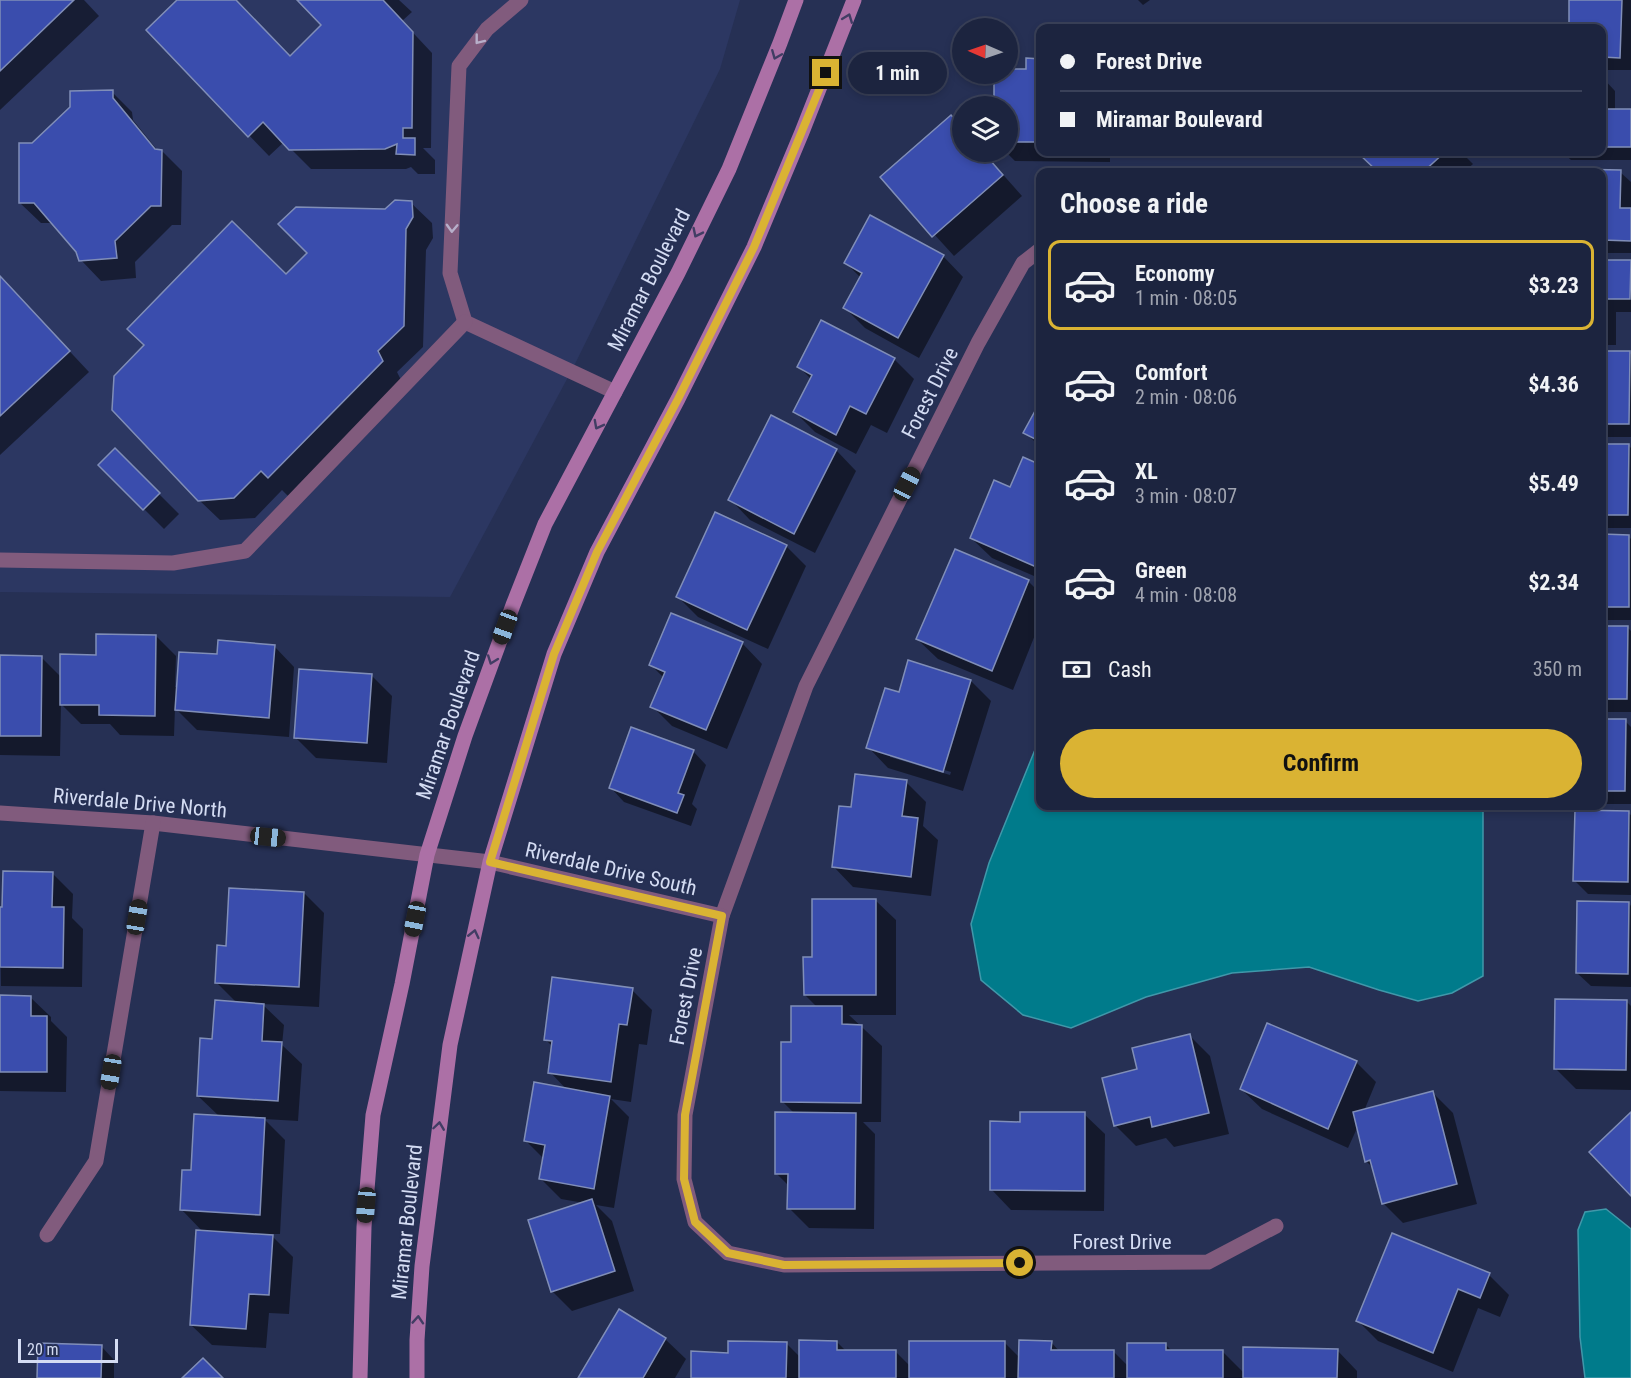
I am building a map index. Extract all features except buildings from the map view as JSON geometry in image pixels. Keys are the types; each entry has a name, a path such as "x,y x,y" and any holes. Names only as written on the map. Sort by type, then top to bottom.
{"street":[{"path":"521,0 487,29 459,66 450,273 465,322 615,392"},
{"name":"Miramar Boulevard","path":"360,1378 364,1227 373,1115 427,855 465,736 545,524 678,273 729,170 796,0"},
{"name":"Miramar Boulevard","path":"417,1378 422,1266 450,1045 490,862 554,654 593,562 754,247 854,0"},
{"name":"Forest Drive","path":"1036,253 1023,262 978,343 806,686 722,916 685,1115 684,1179 695,1222 728,1253 784,1265 1208,1262 1276,1226"},
{"path":"0,560 173,564 245,551 465,322"},
{"name":"Riverdale Drive North","path":"0,813 153,823 490,862"},
{"path":"46,1235 96,1161 153,823"},
{"name":"Riverdale Drive South","path":"490,862 722,916"}],"shaded area":[{"path":"0,0 740,0 720,69 574,366 450,597 0,592"},
{"path":"1036,747 1036,810 1483,810 1483,976 1452,993 1418,1001 1309,967 1232,973 1146,997 1071,1028 1023,1015 981,980 971,924 989,863"},
{"path":"1606,1209 1631,1229 1631,1378 1585,1378 1580,1337 1578,1230 1585,1212"}],"route":[{"path":"826,73 754,247 678,399 597,552 554,654 490,862 722,916 685,1115 684,1179 695,1222 728,1253 784,1265 1020,1263"}]}
